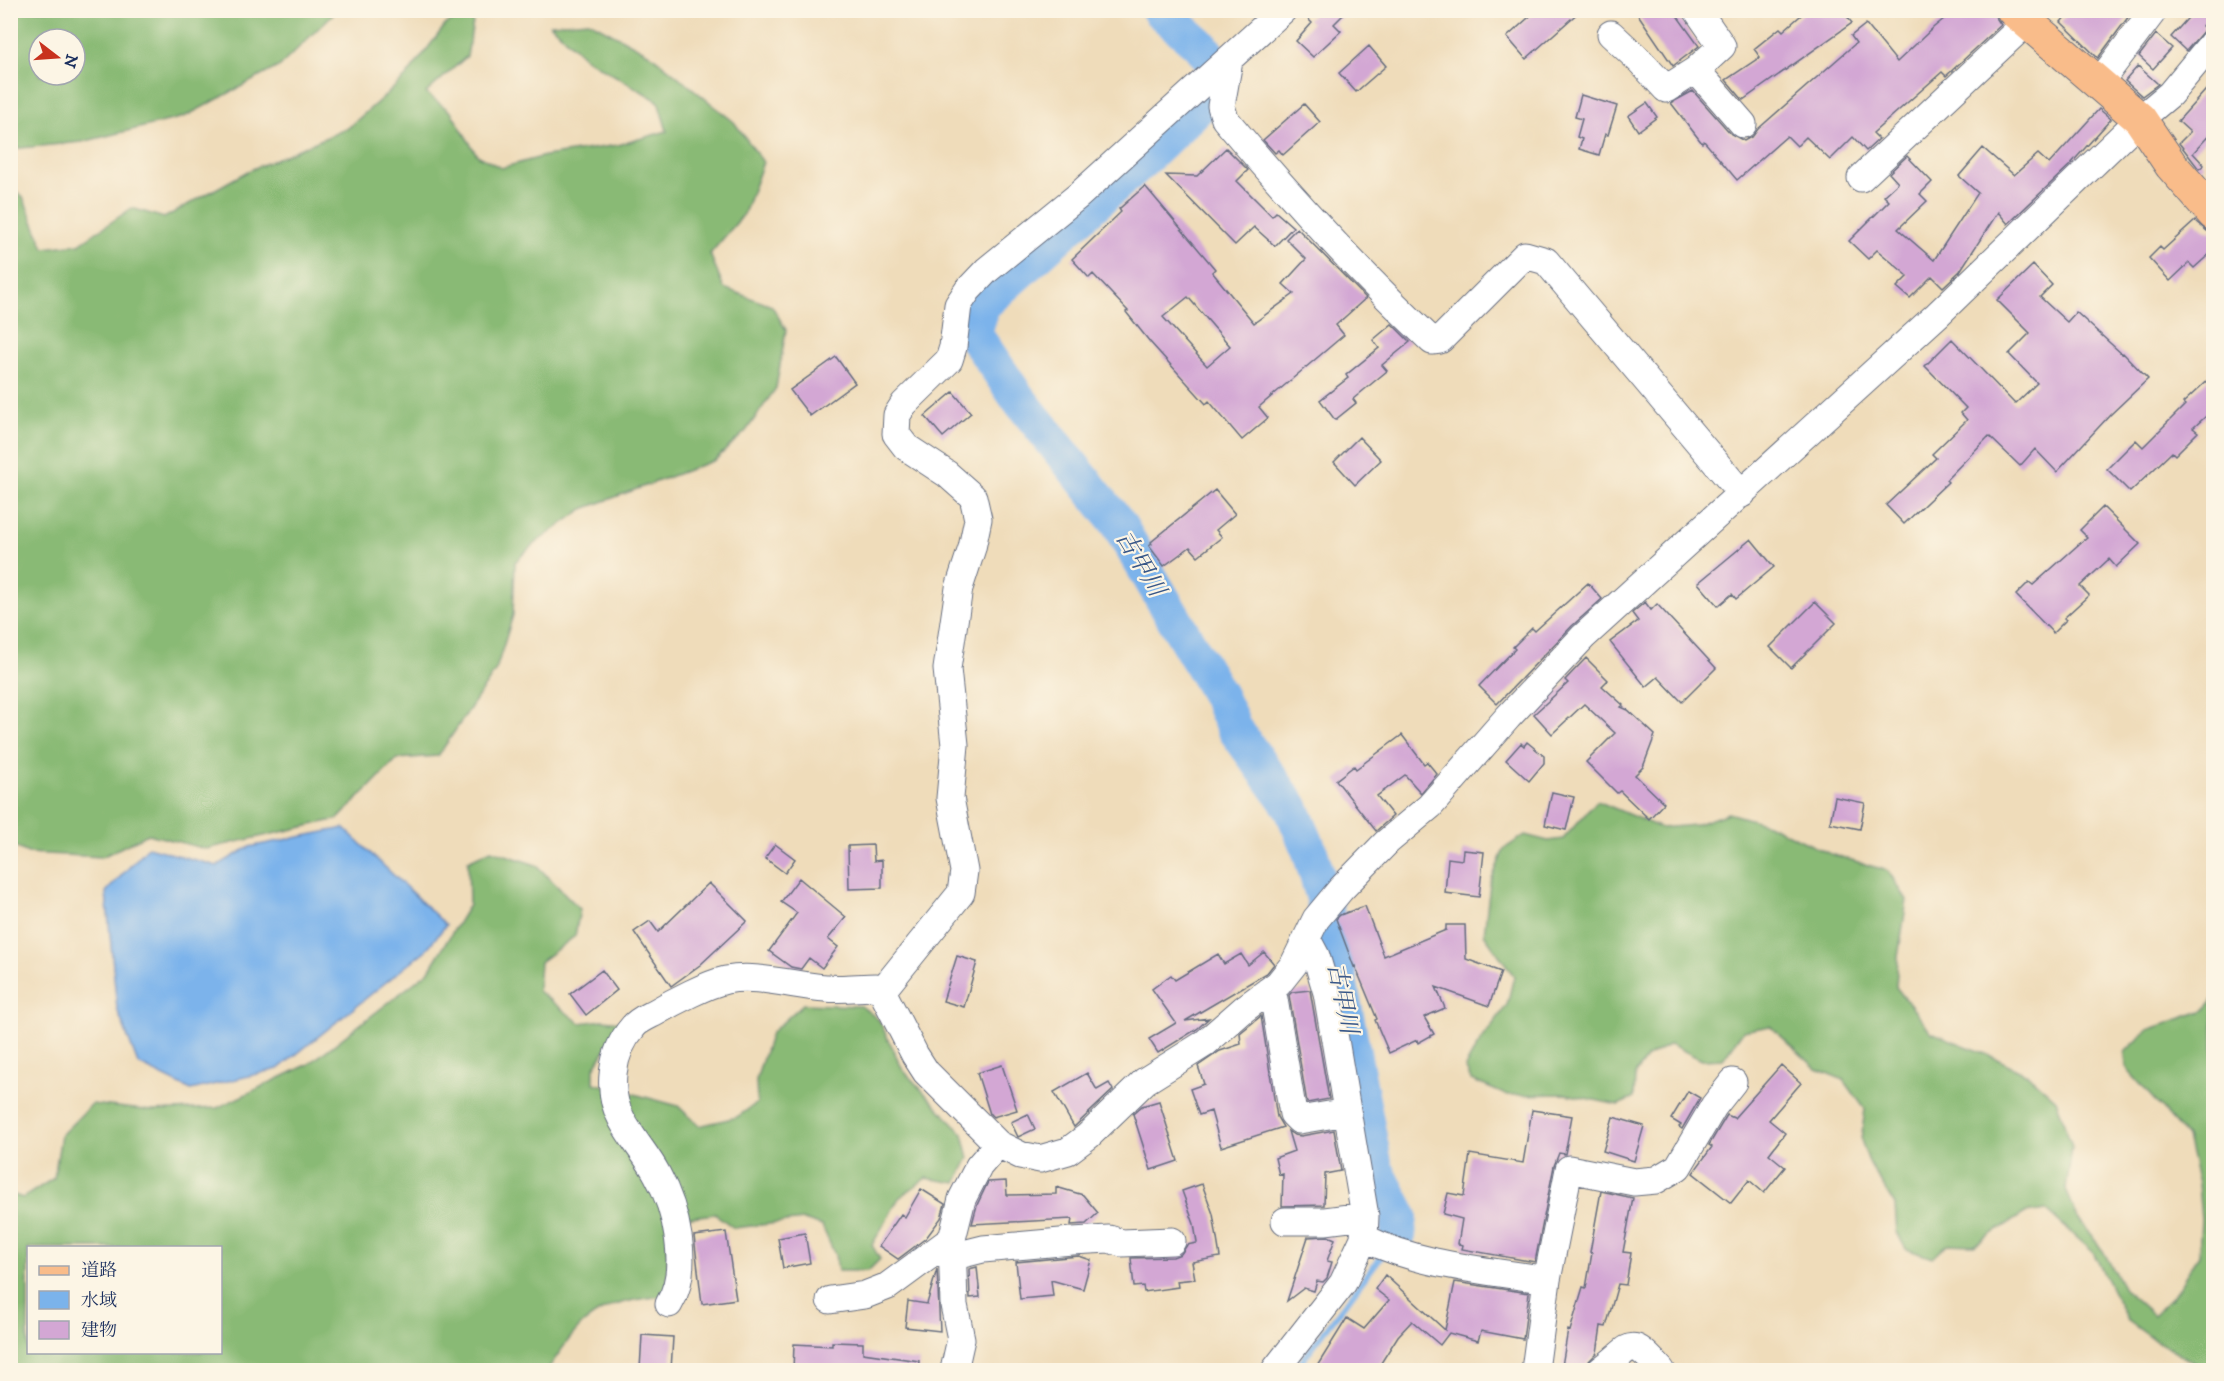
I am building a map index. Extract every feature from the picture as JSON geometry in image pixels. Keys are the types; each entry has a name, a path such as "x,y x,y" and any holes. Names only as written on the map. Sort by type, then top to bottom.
{"main road":[{"path":"2020,16 2140,119 2171,165 2214,214"}],"street":[{"path":"882,991 961,893 964,871 950,798 955,745 947,669 959,588 972,548 978,519 973,497 947,474 906,447 896,434 897,415 904,404 949,360 953,347 958,305 987,270 1078,196 1283,10"},
{"path":"1611,34 1666,89 1696,70 1722,45 1697,10"},
{"path":"2098,84 2154,10"},
{"path":"1861,178 2020,16"},
{"path":"669,1304 676,1292 680,1268 675,1218 657,1174 621,1120 612,1094 614,1066 622,1043 634,1025 673,1001 726,980 756,979 829,989 876,987 882,991 926,1072 998,1144 1020,1155 1040,1158 1068,1151 1088,1136 1145,1081 1204,1044 1278,984 1294,964 1316,919 1341,889 1387,842 1430,806 1508,717 1582,638 1937,315 2140,119 2170,94 2214,41"},
{"path":"1229,61 1221,106 1225,119 1285,191 1354,265 1432,341 1440,340 1524,255 1546,261 1742,494"},
{"path":"1696,70 1743,124"},
{"path":"1275,1371 1343,1283 1365,1227 1327,993 1316,956 1307,939"},
{"path":"1268,991 1274,999 1293,1114 1299,1119 1347,1112"},
{"path":"1535,1371 1547,1280 1569,1169 1634,1182 1656,1180 1678,1167 1714,1106 1733,1082"},
{"path":"954,1371 961,1339 954,1305 952,1248 966,1191 979,1166 998,1144"},
{"path":"1285,1221 1326,1221 1365,1227 1398,1253 1424,1260 1547,1280"},
{"path":"830,1300 865,1295 888,1286 952,1248 983,1250 1109,1239 1122,1243 1172,1241"},
{"path":"1601,1371 1623,1350 1634,1347 1643,1351 1661,1371"}],"green space":[{"path":"11,10 336,10 280,66 184,117 82,142 11,149"},
{"path":"475,11 467,56 426,93 451,112 477,155 501,168 545,156 618,145 667,131 658,101 585,58 550,24 589,21 650,54 734,122 763,162 744,214 710,254 724,288 772,306 786,330 776,388 746,431 715,460 583,509 534,544 515,562 513,615 496,670 438,756 397,759 338,819 206,849 148,834 102,857 28,853 11,845 11,187 23,197 44,248 79,244 132,208 164,218 248,171 348,128 406,77 446,24"},
{"path":"1597,801 1661,828 1695,825 1728,813 1767,824 1828,853 1888,871 1907,900 1896,987 1931,1032 1993,1057 2027,1074 2056,1100 2072,1147 2066,1190 2078,1218 2103,1251 2124,1289 2153,1315 2172,1297 2199,1255 2201,1219 2198,1184 2187,1137 2126,1068 2125,1052 2148,1030 2205,1010 2213,999 2213,1370 2206,1370 2156,1341 2127,1320 2093,1252 2046,1210 2025,1213 1974,1245 1947,1244 1932,1258 1906,1249 1897,1233 1895,1205 1870,1165 1861,1140 1865,1109 1844,1080 1817,1069 1770,1026 1743,1031 1723,1059 1702,1060 1670,1044 1647,1057 1635,1074 1634,1098 1618,1105 1566,1094 1506,1095 1471,1080 1465,1067 1477,1046 1507,1005 1514,976 1484,934 1490,884 1504,849 1525,835 1548,841 1563,839"},
{"path":"491,850 536,865 580,909 575,936 540,962 538,991 580,1023 603,1020 622,1022 594,1068 594,1083 678,1106 699,1126 737,1117 757,1103 756,1080 771,1033 803,1004 861,1006 879,1020 903,1070 963,1134 969,1158 956,1183 926,1178 899,1198 872,1245 880,1259 868,1271 838,1271 835,1255 822,1226 804,1220 734,1228 715,1214 667,1220 668,1296 624,1302 594,1315 575,1332 547,1370 11,1370 11,1194 23,1198 54,1178 61,1135 92,1104 152,1111 217,1108 309,1064 428,972 469,905 468,861"}],"water":[{"path":"344,828 446,925 426,950 278,1069 191,1090 138,1064 117,1009 106,892 148,847 217,866 249,847"}],"building":[{"path":"1317,10 1348,10 1334,24 1341,31 1313,57 1296,41 1312,23 1308,19"},
{"path":"1537,10 1581,10 1526,59 1507,37"},
{"path":"1635,10 1673,10 1699,46 1673,66"},
{"path":"1807,10 1842,10 1852,23 1743,100 1726,80 1760,57 1754,49 1780,28 1783,31"},
{"path":"1955,10 1991,10 2001,25 1946,76 1942,72 1873,133 1879,139 1866,151 1853,137 1830,160 1806,137 1797,146 1787,136 1737,180 1704,141 1702,143 1671,103 1693,91 1731,134 1744,141 1753,136 1758,129 1856,43 1851,36 1866,24 1897,62"},
{"path":"2071,10 2122,10 2129,16 2098,58 2061,22"},
{"path":"2195,10 2213,10 2202,26 2205,29 2186,51 2171,37"},
{"path":"2156,34 2172,48 2153,69 2139,56"},
{"path":"1369,46 1386,66 1356,92 1339,73"},
{"path":"2138,66 2158,84 2142,96 2125,81"},
{"path":"2214,81 2214,130 2193,153 2204,165 2199,169 2179,143 2190,132 2178,121"},
{"path":"1581,95 1617,106 1599,155 1579,149 1582,139 1577,137 1582,119 1575,117"},
{"path":"1647,103 1657,117 1638,131 1628,116"},
{"path":"1304,104 1320,122 1283,155 1279,150 1275,153 1263,140"},
{"path":"2099,109 2111,119 2069,166 2008,224 1998,212 1960,271 1943,287 1932,276 1910,298 1897,287 1908,276 1877,250 1868,259 1849,241 1889,201 1884,196 1898,183 1889,173 1907,156 1932,182 1920,194 1927,201 1898,229 1934,260 1978,193 1959,176 1983,148 2014,175 2038,154 2049,164"},
{"path":"1226,148 1248,170 1237,181 1272,216 1276,212 1293,227 1275,246 1254,227 1235,245 1166,175 1197,176"},
{"path":"1145,186 1215,269 1212,272 1254,323 1294,294 1283,284 1306,259 1286,239 1297,228 1366,298 1336,325 1344,335 1259,407 1268,418 1242,440 1209,401 1206,404 1150,342 1126,312 1128,311 1093,274 1089,278 1072,259 1121,212 1119,209","holes":["1188,297 1230,346 1207,366 1163,317"]},
{"path":"2195,221 2207,231 2214,232 2214,250 2194,268 2189,263 2170,281 2149,258 2160,247 2163,250"},
{"path":"2033,265 2052,285 2040,297 2067,322 2076,312 2123,353 2148,379 2110,415 2057,472 2035,449 2020,466 1989,436 1946,480 1948,482 1904,524 1886,505 1936,458 1932,454 1967,420 1961,413 1966,408 1925,366 1952,339 2015,404 2037,383 2009,354 2030,333 1997,300"},
{"path":"1392,324 1410,342 1382,365 1387,371 1353,399 1356,403 1335,420 1320,400 1348,378 1346,375 1379,348 1373,340"},
{"path":"836,357 855,383 810,416 790,390"},
{"path":"2214,374 2214,409 2193,428 2198,432 2175,455 2172,452 2130,492 2107,469 2136,440 2143,447 2185,405 2183,403"},
{"path":"953,392 971,413 943,437 925,416"},
{"path":"1359,437 1381,460 1355,485 1334,462"},
{"path":"1215,490 1235,514 1216,530 1222,537 1198,556 1190,547 1164,566 1149,546 1151,542"},
{"path":"2103,507 2140,544 2116,567 2109,559 2080,586 2089,595 2064,618 2066,620 2053,633 2016,595 2029,582 2033,585 2087,537 2080,530"},
{"path":"1751,539 1774,567 1736,599 1732,594 1718,606 1698,583"},
{"path":"1588,583 1602,599 1572,626 1497,704 1479,686 1532,628 1535,631"},
{"path":"1645,602 1651,610 1657,604 1716,668 1682,702 1658,677 1646,687 1610,642 1638,621 1632,613"},
{"path":"1815,602 1836,623 1791,668 1770,647"},
{"path":"1586,658 1608,680 1602,686 1623,705 1621,707 1628,710 1655,735 1643,767 1635,775 1664,803 1649,819 1620,791 1617,793 1586,762 1615,733 1584,704 1552,734 1534,714 1568,683 1565,680"},
{"path":"1402,735 1424,764 1427,762 1437,774 1421,793 1405,775 1377,796 1393,816 1376,831 1336,780 1354,766 1356,769"},
{"path":"1527,742 1544,756 1544,763 1529,781 1506,760 1521,743 1524,746"},
{"path":"1552,792 1574,797 1566,830 1545,825"},
{"path":"1835,797 1865,803 1860,829 1830,823"},
{"path":"775,844 795,859 785,873 765,858"},
{"path":"873,845 874,861 882,860 882,888 849,889 848,846"},
{"path":"1463,850 1484,852 1479,897 1445,893 1448,858 1462,860"},
{"path":"799,878 846,917 828,939 838,947 822,968 809,958 801,969 791,967 769,951 797,913 781,902"},
{"path":"709,883 747,921 700,965 671,986 634,932 650,921 658,932"},
{"path":"1365,906 1384,956 1446,930 1446,925 1465,925 1466,959 1501,972 1489,1006 1436,987 1445,1008 1424,1017 1434,1034 1418,1043 1417,1040 1389,1053 1336,919 1340,915"},
{"path":"1264,952 1274,964 1267,973 1185,1021 1209,1018 1197,1029 1158,1053 1149,1039 1176,1023 1152,989 1171,975 1175,980 1218,954 1224,964 1241,954 1248,965"},
{"path":"957,956 977,962 964,1007 943,1001"},
{"path":"602,970 617,990 586,1015 570,994"},
{"path":"1310,990 1329,1099 1307,1103 1289,995 1292,992"},
{"path":"1261,1016 1277,1117 1283,1127 1221,1147 1211,1111 1199,1115 1190,1089 1204,1084 1198,1066 1220,1051 1241,1044 1240,1033"},
{"path":"1002,1065 1017,1110 993,1117 977,1073"},
{"path":"1781,1065 1801,1083 1769,1120 1785,1133 1769,1154 1785,1167 1764,1193 1749,1180 1731,1203 1693,1173 1712,1147 1709,1145 1727,1115 1734,1118"},
{"path":"1087,1073 1097,1090 1109,1083 1113,1090 1074,1127 1054,1092"},
{"path":"1688,1091 1700,1098 1682,1129 1679,1127 1681,1125 1671,1119"},
{"path":"1159,1101 1178,1161 1151,1170 1133,1114 1142,1106"},
{"path":"1532,1110 1572,1116 1565,1154 1559,1153 1554,1166 1535,1262 1462,1249 1463,1245 1458,1244 1462,1219 1443,1214 1448,1193 1464,1196 1470,1154 1523,1163"},
{"path":"1028,1114 1035,1129 1018,1137 1011,1122"},
{"path":"1613,1117 1644,1126 1634,1161 1603,1151"},
{"path":"1334,1130 1341,1171 1325,1174 1324,1205 1282,1206 1283,1174 1279,1175 1275,1158 1294,1151 1288,1131 1301,1136"},
{"path":"1006,1181 1007,1195 1056,1194 1056,1187 1083,1195 1098,1213 1086,1224 1071,1225 1072,1219 972,1224 977,1205 988,1182"},
{"path":"1202,1184 1213,1214 1220,1257 1192,1262 1195,1279 1177,1281 1178,1287 1144,1292 1143,1286 1134,1287 1131,1258 1173,1257 1181,1254 1187,1245 1197,1243 1194,1224 1182,1191"},
{"path":"921,1189 945,1204 941,1218 926,1238 898,1259 879,1246 901,1214 905,1217"},
{"path":"1601,1191 1633,1198 1623,1252 1631,1253 1626,1285 1618,1284 1606,1327 1601,1326 1597,1353 1587,1363 1586,1369 1562,1366 1568,1330 1570,1331 1583,1287 1586,1288"},
{"path":"726,1232 736,1299 702,1304 694,1236"},
{"path":"805,1233 810,1263 783,1268 778,1238"},
{"path":"1328,1236 1335,1239 1327,1261 1332,1262 1327,1278 1323,1282 1317,1281 1314,1291 1304,1288 1287,1301 1308,1237"},
{"path":"1079,1256 1091,1260 1083,1289 1051,1280 1053,1296 1020,1299 1016,1262"},
{"path":"977,1267 980,1297 970,1298 969,1269"},
{"path":"937,1269 940,1331 905,1327 908,1301 927,1304"},
{"path":"1385,1275 1445,1330 1455,1282 1529,1293 1523,1339 1481,1331 1478,1341 1449,1333 1440,1345 1412,1321 1398,1336 1376,1371 1314,1371 1347,1318 1364,1329 1389,1300 1375,1289"},
{"path":"642,1335 673,1337 671,1370 640,1369"},
{"path":"832,1342 863,1343 863,1353 919,1361 918,1371 793,1371 794,1344 832,1346"}],"waterway":[{"name":"古甲川","path":"1159,10 1202,47 1214,64 1210,96 1142,161 982,305 974,334 1017,397 1118,523 1219,695 1234,728 1291,807 1310,852 1323,895 1375,1168 1400,1216 1398,1235"},
{"path":"1295,1370 1383,1254"}]}
